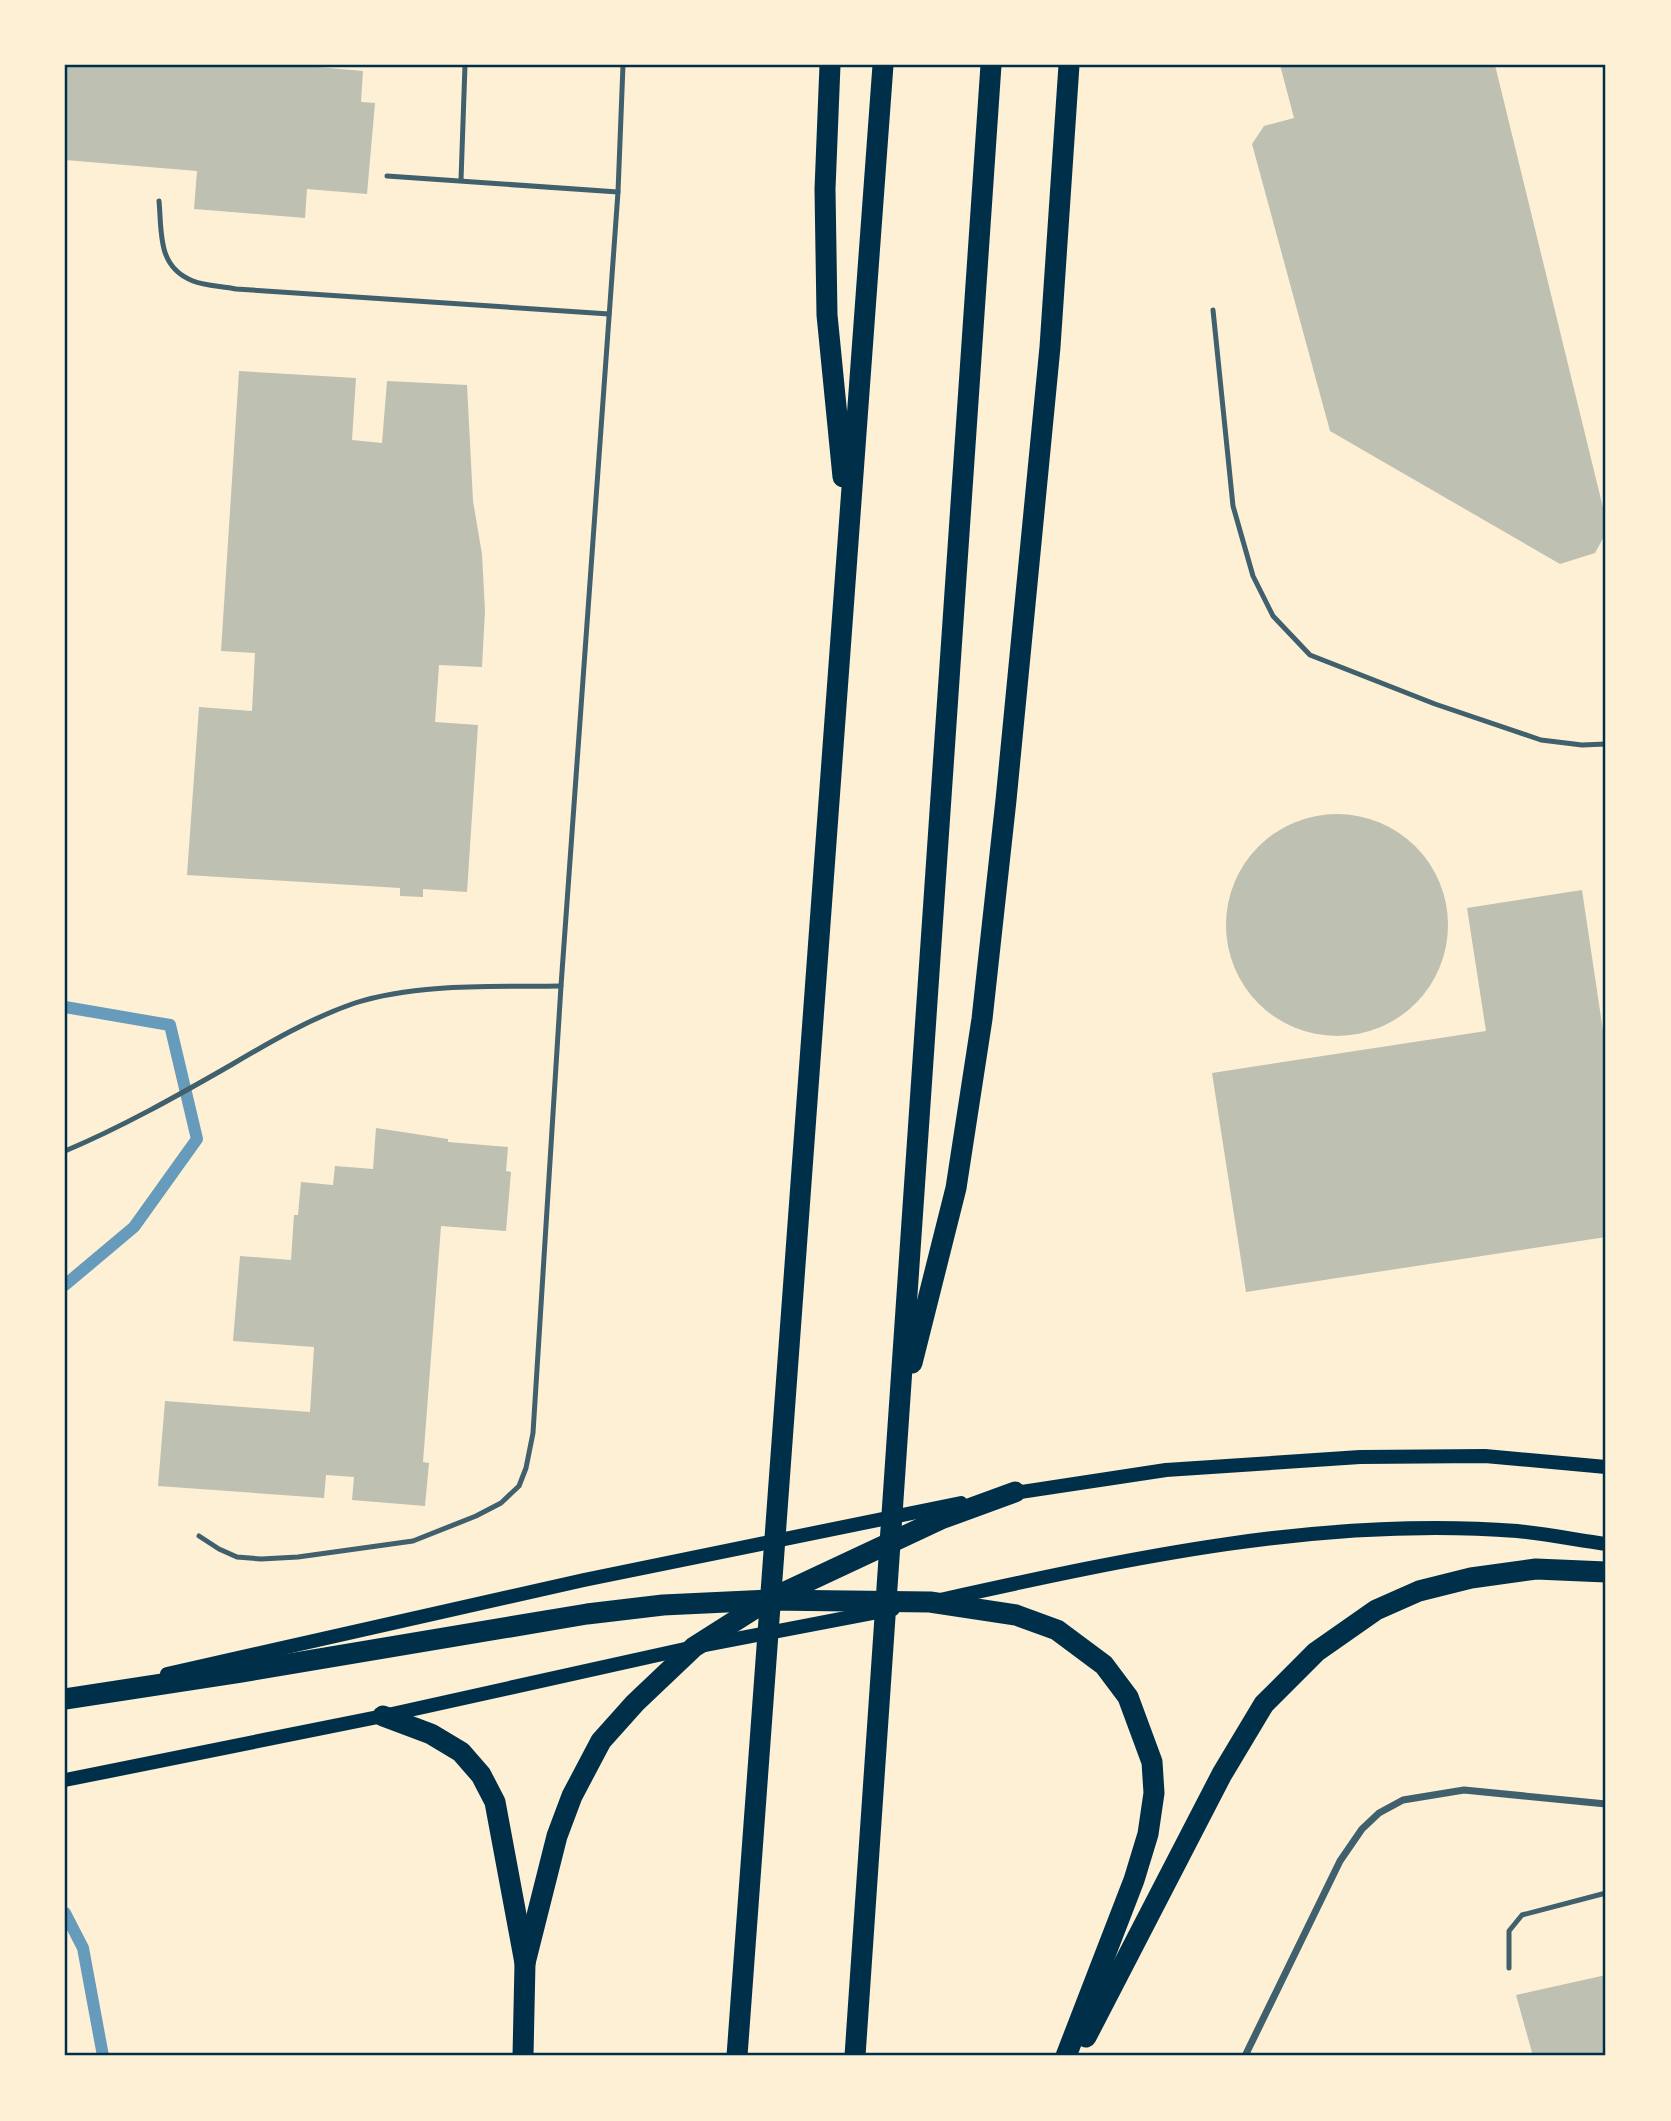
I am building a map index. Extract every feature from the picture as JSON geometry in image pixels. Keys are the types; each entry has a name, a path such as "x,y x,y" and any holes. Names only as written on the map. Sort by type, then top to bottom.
{"highway":[{"path":"830,65 825,189 827,315 849,538"},
{"path":"737,2056 883,65"},
{"path":"856,2056 991,65"},
{"path":"899,1416 956,1188 982,1019 1048,360 1069,65"},
{"path":"525,1963 557,1836 572,1796 601,1741 635,1703 694,1647 768,1600 941,1519 1015,1492"},
{"path":"1076,2056 1222,1774 1264,1704 1316,1652 1376,1610 1419,1591 1471,1578 1536,1569 1606,1572"},
{"path":"65,1698 242,1672 587,1614 663,1605 768,1600 930,1602 1016,1615 1057,1630 1104,1665 1128,1697 1152,1762 1153,1793 1148,1834 1134,1880 1066,2056"},
{"path":"383,1716 431,1734 461,1752 481,1774 495,1802 525,1963 523,2056"}],"main road":[{"path":"65,1698 584,1580 1015,1492 1166,1470 1360,1457 1485,1456 1606,1466"},
{"path":"65,1780 383,1716 694,1647 930,1602 1103,1564 1202,1547 1349,1530 1443,1529 1518,1531 1606,1544"}],"street":[{"path":"1245,2056 1340,1861 1362,1829 1379,1813 1403,1800 1464,1790 1606,1804"}],"lane":[{"path":"461,180 466,65"},
{"path":"199,1536 237,1557 261,1559 298,1557 413,1541 501,1503 519,1486 526,1468 533,1433 561,986 618,192 623,65"},
{"path":"387,176 618,192"},
{"path":"159,201 164,251 172,268 193,281 236,289 609,314"},
{"path":"1213,310 1233,506 1253,576 1273,616 1310,655 1423,699 1541,740 1582,745 1606,744"},
{"path":"65,1151 179,1094 264,1046 356,1003 395,994 470,987 561,986"},
{"path":"1509,1968 1509,1931 1522,1915 1606,1893"}],"building":[{"path":"65,65 318,65 363,71 361,102 375,103 367,194 307,189 305,218 194,209 197,171 65,160"},
{"path":"1280,65 1495,65 1606,520 1606,533 1595,553 1560,564 1330,431 1252,144 1264,126 1294,118"},
{"path":"239,371 356,378 352,440 382,443 387,381 467,385 473,501 482,554 485,611 482,667 439,665 435,722 478,725 467,892 423,889 423,897 400,896 400,888 187,875 199,707 252,711 255,653 221,651"},
{"path":"1337,814 1359,816 1389,827 1407,839 1423,855 1435,873 1443,893 1448,925 1446,947 1435,977 1423,995 1407,1011 1389,1023 1369,1031 1337,1036 1315,1034 1285,1023 1267,1011 1251,995 1239,977 1231,957 1226,925 1228,903 1239,873 1251,855 1267,839 1285,827 1305,819"},
{"path":"1582,890 1606,1051 1606,1237 1246,1292 1212,1073 1486,1031 1467,908"},
{"path":"376,1128 448,1139 448,1142 508,1147 506,1171 511,1172 506,1231 441,1226 423,1462 429,1463 425,1506 352,1500 354,1477 326,1475 324,1498 158,1486 165,1401 310,1412 314,1347 233,1341 240,1256 291,1260 294,1215 298,1215 301,1182 333,1185 335,1166 373,1169"},
{"path":"1606,1975 1606,2056 1533,2056 1516,1995"}],"waterway":[{"path":"65,1007 170,1025 197,1139 134,1227 65,1285"},
{"path":"65,1913 83,1948 103,2056"}]}
